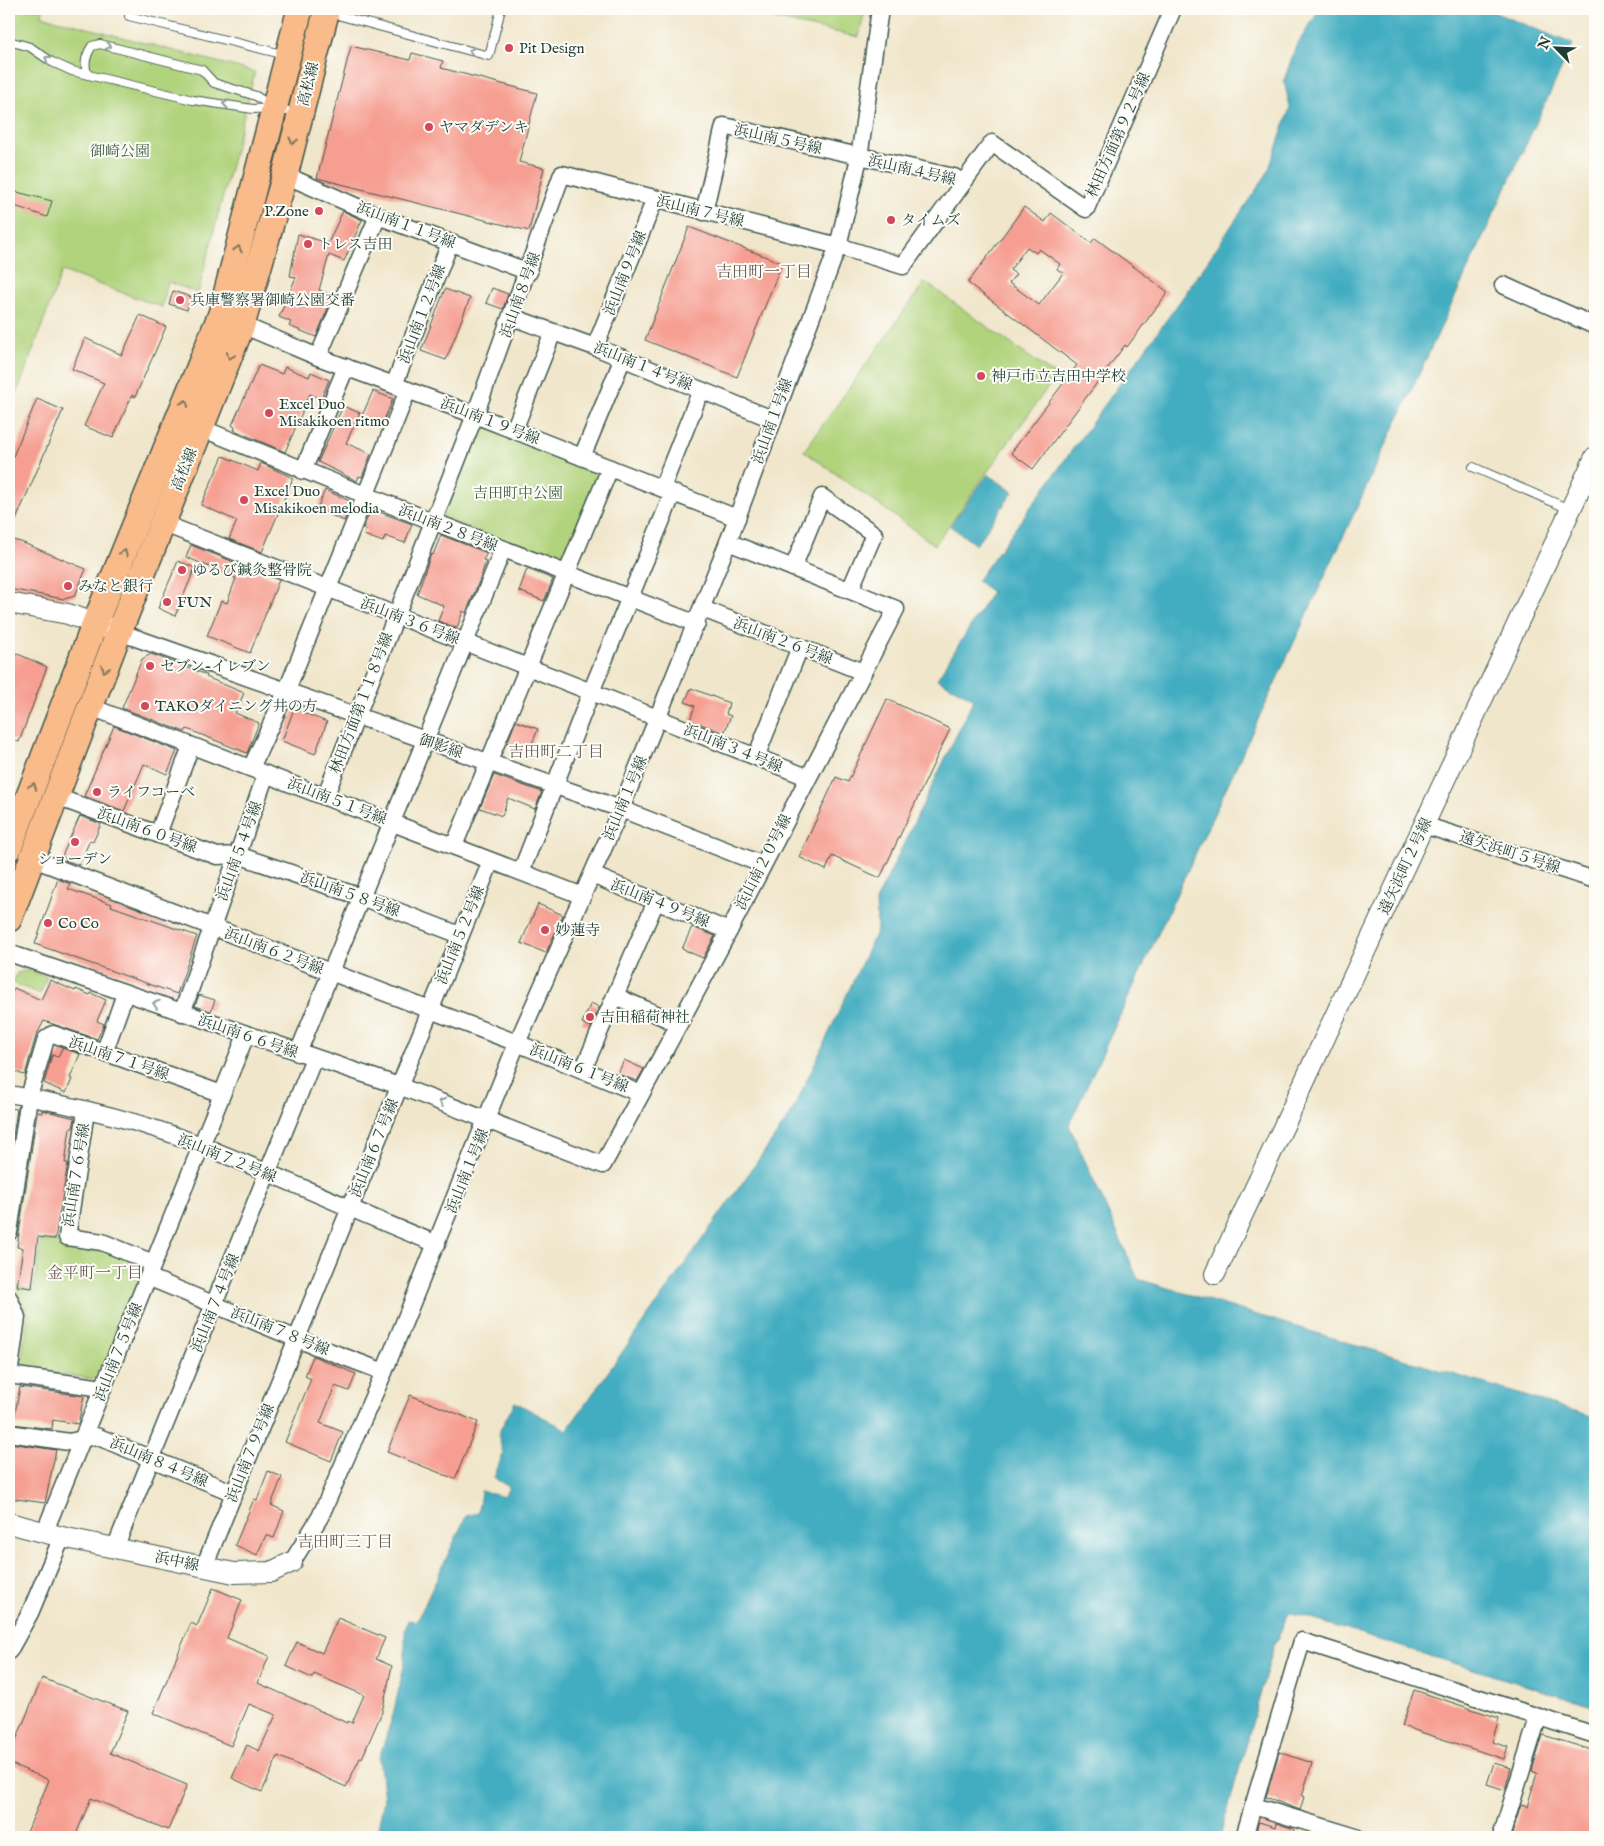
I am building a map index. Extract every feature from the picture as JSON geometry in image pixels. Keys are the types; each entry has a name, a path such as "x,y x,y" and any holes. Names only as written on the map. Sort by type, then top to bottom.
{"main road":[{"name":"高松線","path":"9,848 95,624 221,314 300,9"},
{"name":"高松線","path":"9,919 31,858 57,797 118,632 242,325 285,176 327,11"}],"street":[{"name":"浜山南１号線","path":"292,1562 320,1517 384,1372 488,1119 517,1043 621,810 700,617 838,246 859,158 880,9"},
{"name":"林田方面第９２号線","path":"903,266 992,143 1086,209 1171,9"},
{"name":"浜山南５号線","path":"704,212 724,126 859,158"},
{"name":"浜山南４号線","path":"859,158 954,177 964,182"},
{"name":"浜山南７号線","path":"562,174 838,246 903,266"},
{"name":"浜山南８号線","path":"475,415 512,317 562,174"},
{"name":"浜山南１１号線","path":"285,176 378,216 528,272"},
{"name":"浜山南９号線","path":"595,347 655,199"},
{"path":"318,356 378,216"},
{"name":"浜山南１２号線","path":"251,768 286,692 365,495 450,243"},
{"path":"1504,285 1595,326"},
{"name":"浜山南１４号線","path":"512,317 623,358 772,420"},
{"name":"浜山南１９号線","path":"242,325 737,518"},
{"path":"514,430 554,332"},
{"path":"582,457 623,358"},
{"path":"303,471 346,367"},
{"path":"521,872 630,598 701,390"},
{"name":"林田方面第１１８号線","path":"325,797 475,415"},
{"name":"浜山南２８号線","path":"201,428 303,471 630,598 700,617"},
{"name":"遠矢浜町２号線","path":"1215,1274 1595,457"},
{"path":"454,846 610,468"},
{"path":"793,568 822,497 874,534 850,590"},
{"name":"浜山南３６号線","path":"162,523 659,718"},
{"name":"浜山南２０号線","path":"488,1119 603,1165 729,931 761,864 896,609 728,542"},
{"path":"298,1053 503,549"},
{"path":"9,603 68,614 118,632"},
{"name":"浜山南２６号線","path":"700,617 800,647 863,672"},
{"name":"御影線","path":"118,632 621,810 761,864"},
{"path":"756,757 800,647"},
{"name":"浜山南５１号線","path":"91,707 583,896"},
{"name":"浜山南３４号線","path":"659,718 807,777"},
{"path":"158,834 191,746"},
{"name":"浜山南５４号線","path":"182,1013 266,774"},
{"name":"浜山南６０号線","path":"57,797 217,856 238,855"},
{"name":"遠矢浜町５号線","path":"1424,825 1595,880"},
{"name":"浜山南５８号線","path":"238,855 361,897 460,935"},
{"name":"浜山南６２号線","path":"31,858 517,1043"},
{"name":"浜山南５２号線","path":"399,1086 491,861"},
{"name":"浜山南４９号線","path":"592,875 729,931"},
{"path":"583,1070 656,901"},
{"name":"浜山南６６号線","path":"9,953 399,1086 488,1119"},
{"path":"104,1053 125,994"},
{"path":"615,996 679,1024"},
{"name":"浜山南７１号線","path":"29,1097 46,1039 53,1034 222,1094"},
{"name":"浜山南７５号線","path":"9,1651 30,1613 83,1438 246,1035"},
{"name":"浜山南６１号線","path":"517,1043 641,1094"},
{"name":"浜山南７４号線","path":"115,1548 314,1058"},
{"name":"浜山南６７号線","path":"297,1339 399,1086"},
{"name":"浜山南７２号線","path":"9,1094 122,1118 202,1145 349,1210 437,1244"},
{"path":"9,1232 29,1097"},
{"name":"浜山南７６号線","path":"86,1111 67,1237 102,1242 151,1270"},
{"name":"浜山南７８号線","path":"151,1270 214,1304 297,1339 384,1372"},
{"path":"9,1298 17,1317 9,1375 103,1388"},
{"name":"浜山南７９号線","path":"204,1567 297,1339"},
{"name":"浜山南８４号線","path":"9,1433 70,1442 96,1436 234,1493"},
{"name":"浜中線","path":"9,1523 234,1573 271,1572 292,1562"},
{"path":"1244,1837 1302,1640 1595,1735"},
{"path":"1501,1837 1538,1718"},
{"path":"1254,1806 1356,1837"}],"lane":[{"path":"131,9 129,16 288,55"},
{"path":"327,11 489,56 501,9"},
{"path":"9,41 30,47 52,62 88,75 193,100 253,109 274,108 300,114"},
{"path":"88,75 84,67 88,52 92,46 100,44 202,70 214,83 256,96 274,108"},
{"path":"1473,467 1570,510"}],"green space":[{"name":"御崎公園","path":"9,9 43,9 42,16 255,72 198,293 168,282 162,307 62,271 9,415"},
{"path":"755,9 865,9 859,37 754,15"},
{"path":"925,282 1056,376 935,545 804,451"},
{"name":"吉田町中公園","path":"477,424 608,473 565,564 441,518"},
{"path":"29,970 47,977 40,994 13,983 17,973"},
{"path":"41,1240 100,1246 141,1262 144,1270 101,1374 93,1379 28,1370 21,1362 28,1315 18,1294 18,1287 34,1290"}],"water":[{"path":"1320,9 1486,9 1573,44 1069,1125 1138,1279 1595,1417 1595,1707 1289,1612 1274,1646 1220,1837 376,1837 384,1799 379,1758 393,1715 405,1661 405,1630 408,1620 417,1621 466,1516 478,1513 481,1491 504,1497 509,1487 494,1478 503,1453 498,1434 515,1402 567,1430 791,1114 877,930 876,901 974,699 937,679 992,592 977,581 1183,297 1268,172 1290,108 1284,80 1296,46"},
{"path":"988,474 1013,492 976,545 950,526"}],"building":[{"name":"ヤマダデンキ","path":"351,46 410,60 412,53 443,61 441,68 537,93 519,162 544,168 529,231 317,178"},
{"path":"9,190 52,201 47,217 9,204"},
{"path":"1024,207 1045,222 1051,213 1091,243 1095,238 1168,292 1127,347 1125,345 1033,469 1011,453 1077,365 968,283","holes":["1027,247 1036,253 1039,249 1060,264 1057,269 1063,273 1039,305 1009,283 1016,274 1010,270"]},
{"path":"343,211 362,220 344,261 329,255 319,290 333,296 316,337 289,326 291,322 279,317 296,277 290,276 298,234 328,243"},
{"path":"689,227 782,263 737,377 645,340"},
{"path":"492,288 508,294 503,309 486,303"},
{"path":"445,289 470,298 446,360 421,351"},
{"name":"兵庫警察署御崎公園交番","path":"173,291 191,297 187,310 169,304"},
{"path":"140,315 166,327 135,397 132,395 113,438 84,426 104,383 72,369 85,338 122,355"},
{"name":"Excel Duo Misakikoen ritmo","path":"259,365 282,374 285,367 309,377 311,372 329,380 321,399 310,394 285,452 234,430 235,427 232,425"},
{"path":"373,391 393,399 381,427 361,418"},
{"path":"37,399 63,410 9,536 9,466"},
{"path":"343,406 360,413 346,443 371,454 362,477 359,476 357,481 318,462"},
{"name":"Excel Duo Misakikoen melodia","path":"223,456 258,471 261,463 293,478 262,552 229,539 237,521 201,505"},
{"path":"325,490 352,502 344,521 317,509"},
{"path":"371,509 412,524 405,543 385,536 383,542 364,535 366,530 363,529"},
{"path":"441,535 487,553 483,560 486,561 480,579 466,613 463,611 457,628 438,621 444,606 417,594 431,554 433,555"},
{"path":"9,539 21,542 86,569 75,596 64,599 9,589"},
{"path":"191,545 279,580 250,653 207,636 221,601 227,603 236,578 186,557"},
{"path":"178,561 195,568 175,616 158,608"},
{"path":"527,569 553,579 544,601 519,591"},
{"path":"9,650 47,667 19,742 9,738"},
{"path":"151,654 207,675 206,677 244,693 235,713 259,723 247,753 187,729 185,732 122,708 142,659"},
{"path":"691,688 729,703 726,714 731,716 724,733 690,720 695,706 685,702"},
{"path":"887,699 950,729 880,878 832,856 826,870 799,857 836,777 848,782"},
{"path":"294,709 327,722 315,754 282,741"},
{"path":"516,721 538,729 529,751 507,743"},
{"path":"114,726 177,751 167,774 144,764 124,811 84,796"},
{"path":"494,775 542,792 535,809 508,798 502,816 480,808"},
{"path":"80,816 101,824 93,842 90,840 79,865 65,860 66,858 62,856"},
{"path":"58,879 70,884 68,889 197,936 177,994 35,944"},
{"name":"妙蓮寺","path":"538,904 563,915 546,953 521,943"},
{"path":"692,927 715,936 703,958 682,949"},
{"path":"50,980 75,991 76,989 90,995 91,993 106,1000 97,1021 104,1024 97,1039 44,1021 36,1036 25,1075 21,1074 9,1069 9,1000 14,988 41,1000"},
{"path":"199,995 215,1000 211,1011 195,1006"},
{"path":"591,1003 599,1007 591,1027 582,1023"},
{"path":"62,1048 80,1054 66,1093 44,1083 52,1055 58,1057"},
{"path":"624,1060 644,1069 637,1081 618,1074"},
{"path":"9,1108 17,1109 11,1150 9,1150"},
{"path":"42,1110 75,1118 73,1128 70,1128 65,1163 68,1163 55,1239 38,1237 32,1288 17,1286 23,1248 17,1247 37,1112 42,1113"},
{"path":"313,1356 356,1374 349,1391 335,1386 320,1423 343,1432 331,1461 285,1442 311,1379 305,1376"},
{"path":"20,1387 84,1396 78,1424 53,1420 52,1429 13,1424"},
{"path":"410,1395 478,1422 455,1479 387,1452"},
{"path":"10,1443 56,1450 45,1503 9,1498"},
{"path":"268,1471 282,1477 271,1505 284,1511 274,1538 266,1535 257,1555 235,1545 254,1499 257,1500"},
{"path":"213,1588 242,1600 227,1638 269,1656 258,1683 347,1723 348,1721 352,1723 364,1695 314,1674 312,1678 286,1666 297,1642 322,1653 338,1618 385,1638 376,1659 392,1666 382,1712 362,1758 360,1758 346,1787 278,1756 262,1792 232,1778 247,1745 259,1751 276,1715 249,1704 231,1746 153,1713 191,1623 197,1626"},
{"path":"42,1678 128,1711 110,1753 187,1785 168,1830 91,1798 75,1837 25,1837 49,1780 9,1763 9,1757"},
{"path":"1414,1690 1499,1718 1492,1742 1508,1747 1504,1759 1402,1726"},
{"path":"1543,1735 1595,1751 1595,1837 1511,1837 1521,1805 1527,1807 1537,1773 1532,1771"},
{"path":"1279,1752 1312,1763 1302,1796 1304,1797 1300,1810 1266,1797"},
{"path":"1494,1763 1511,1768 1505,1790 1487,1784"},
{"path":"1259,1822 1275,1827 1276,1823 1294,1829 1293,1832 1299,1834 1298,1837 1254,1837"}],"place":[{"name":"Pit Design","path":"509,48"},
{"name":"ヤマダデンキ","path":"429,127"},
{"name":"P.Zone","path":"319,211"},
{"name":"タイムズ","path":"891,220"},
{"name":"トレス吉田","path":"308,244"},
{"name":"兵庫警察署御崎公園交番","path":"180,300"},
{"name":"神戸市立吉田中学校","path":"981,376"},
{"name":"Excel Duo Misakikoen ritmo","path":"269,413"},
{"name":"Excel Duo Misakikoen melodia","path":"244,500"},
{"name":"ゆるび鍼灸整骨院","path":"182,570"},
{"name":"みなと銀行","path":"68,586"},
{"name":"FUN","path":"167,602"},
{"name":"セブン-イレブン","path":"150,666"},
{"name":"TAKOダイニング井の方","path":"145,706"},
{"name":"ライフコーベ","path":"97,792"},
{"name":"ショーデン","path":"75,842"},
{"name":"Co Co","path":"48,923"},
{"name":"妙蓮寺","path":"545,930"},
{"name":"吉田稲荷神社","path":"590,1017"}],"district":[{"name":"吉田町一丁目","path":"764,271"},
{"name":"吉田町二丁目","path":"556,751"},
{"name":"金平町一丁目","path":"95,1272"},
{"name":"吉田町三丁目","path":"345,1541"}]}
